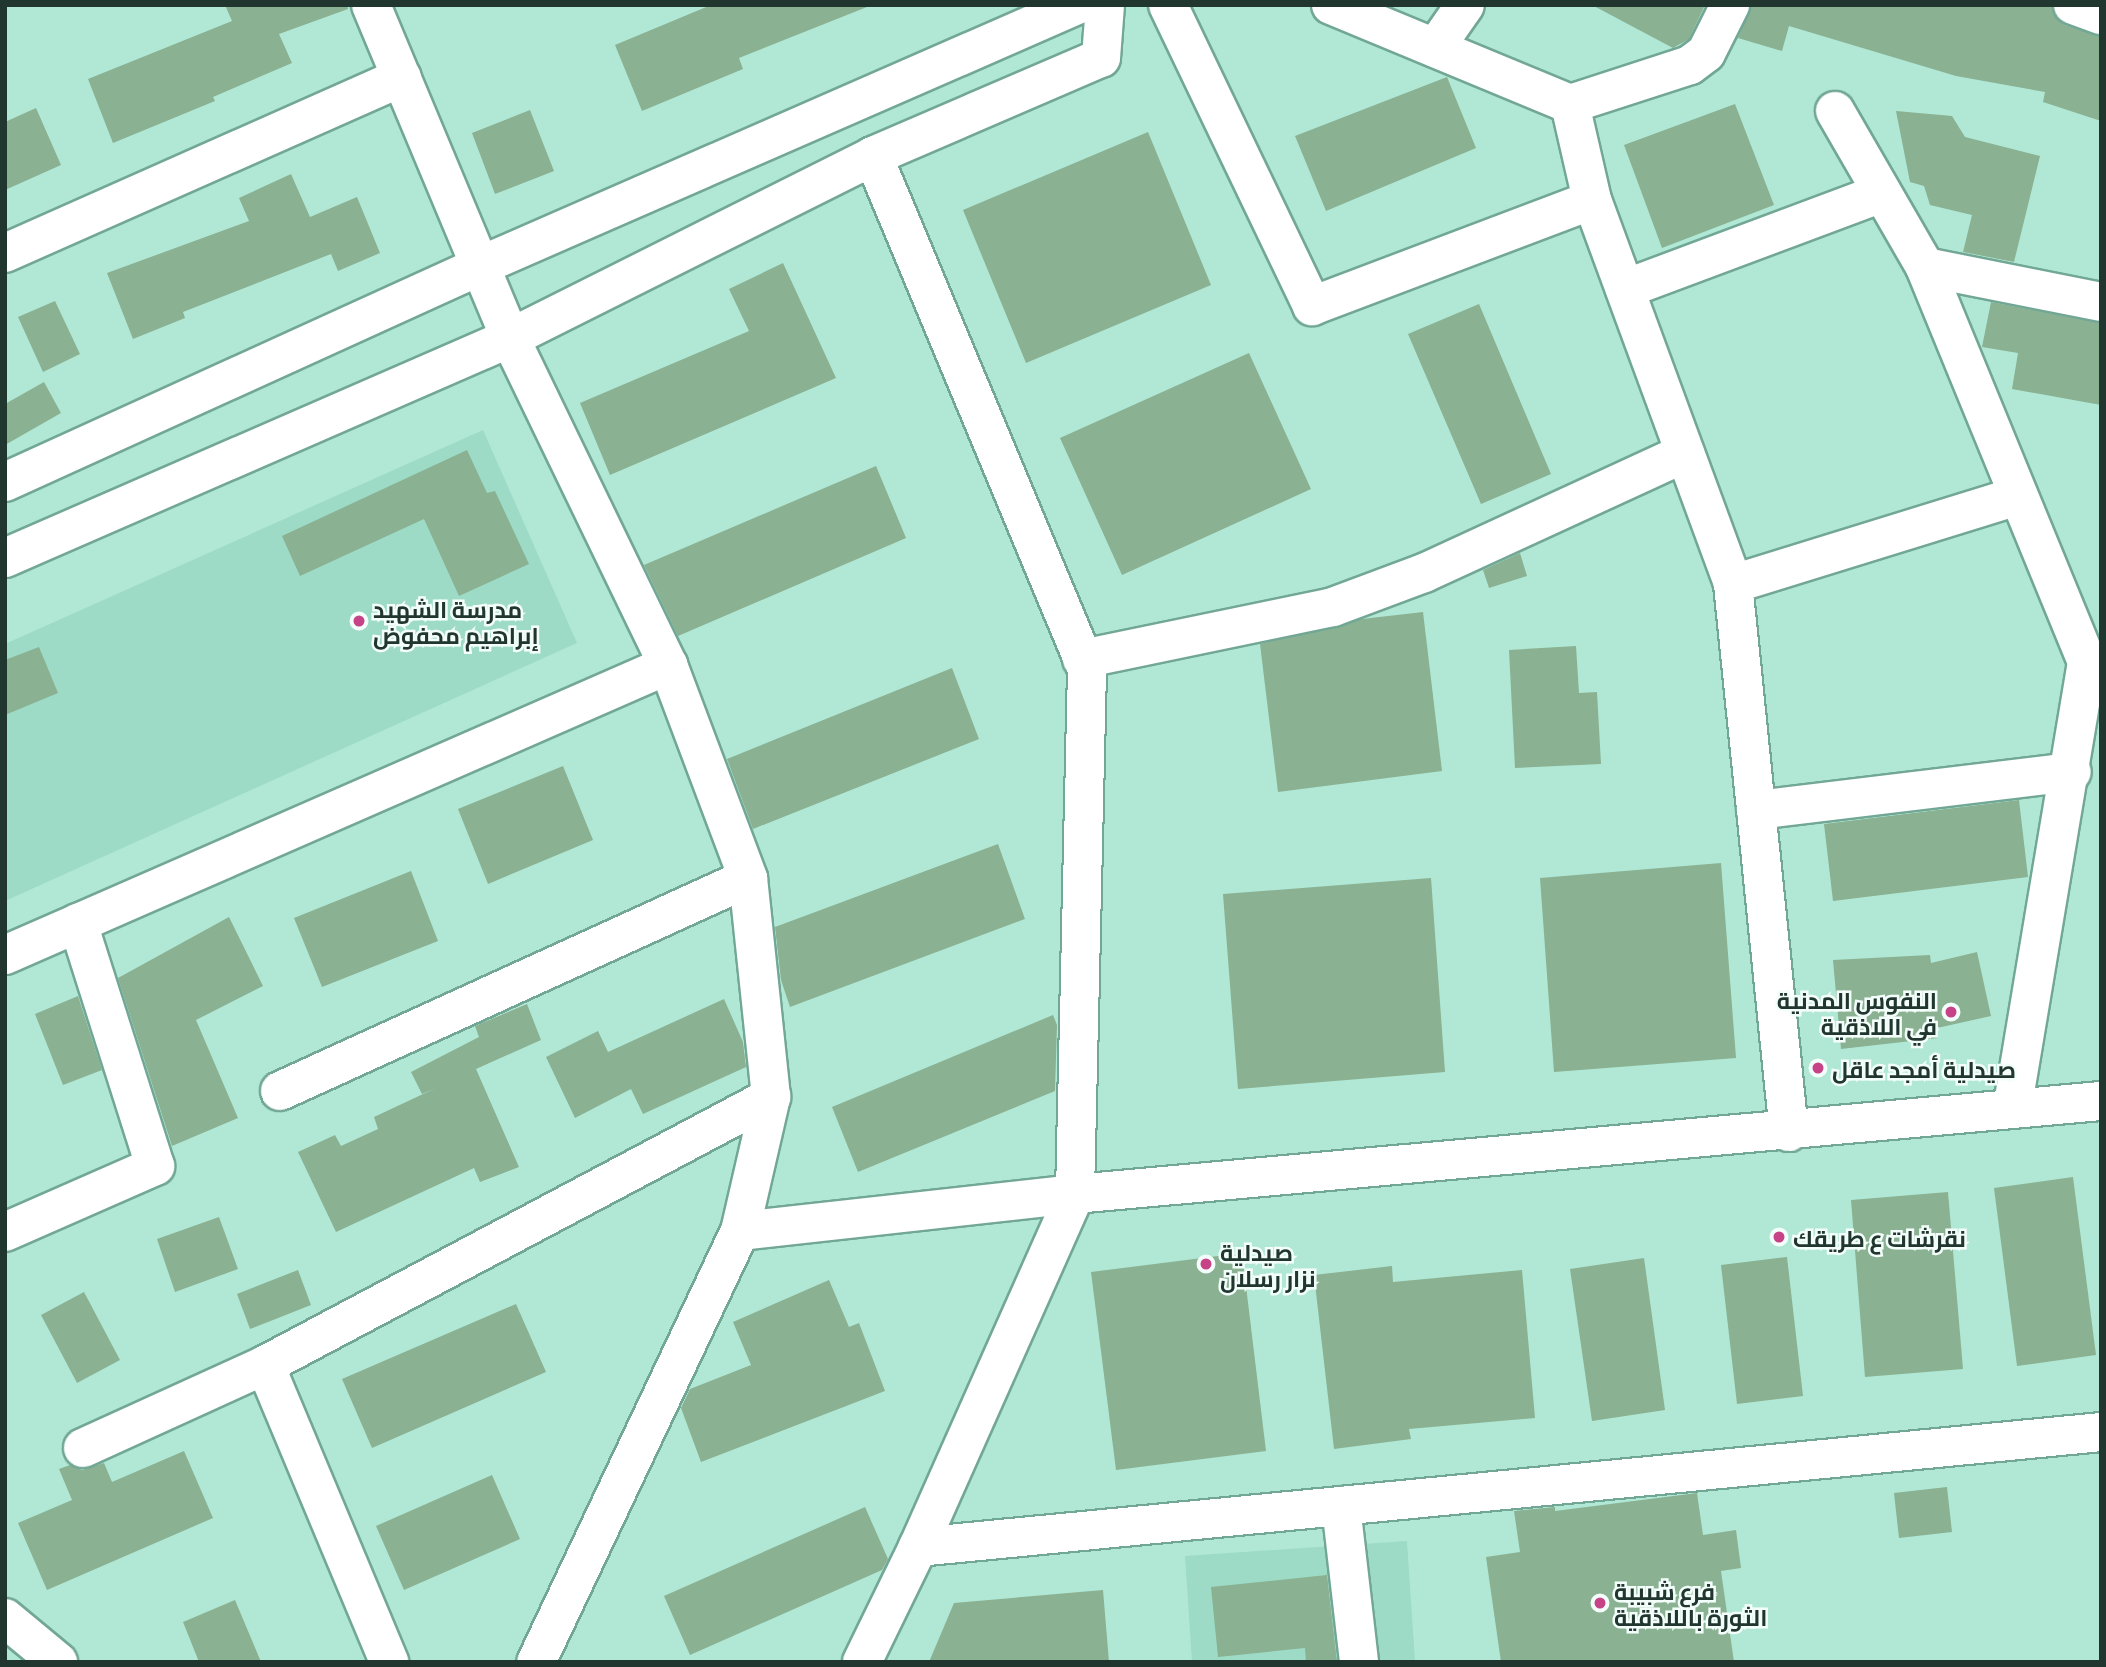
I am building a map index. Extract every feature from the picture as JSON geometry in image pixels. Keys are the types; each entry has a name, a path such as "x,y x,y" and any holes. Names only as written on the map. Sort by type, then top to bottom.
{"street":[{"path":"371,5 482,265 510,338 668,665 748,878 771,1097 740,1231 536,1662"},
{"path":"5,482 482,265 1077,5"},
{"path":"5,558 510,338 873,156 1101,58 1105,5"},
{"path":"1168,5 1312,306 1592,200"},
{"path":"1331,5 1570,104 1690,65 1706,53 1731,5"},
{"path":"1436,48 1465,5"},
{"path":"2073,5 2101,15"},
{"path":"5,253 402,77"},
{"path":"1570,104 1592,200 1733,584 1789,1132"},
{"path":"1835,111 1924,267 2087,662 2072,772 2013,1106"},
{"path":"862,1662 918,1547 1075,1194 1087,669 873,156"},
{"path":"1625,289 1882,193"},
{"path":"1924,267 2101,302"},
{"path":"1082,659 1333,607 1424,573 1685,453"},
{"path":"1733,584 2017,496"},
{"path":"5,955 668,665"},
{"path":"1756,810 2072,772"},
{"path":"280,1091 748,878"},
{"path":"5,1232 155,1166 78,923"},
{"path":"83,1448 265,1365 771,1097"},
{"path":"740,1231 1075,1194 1789,1132 2013,1106 2101,1101"},
{"path":"265,1365 389,1662"},
{"path":"918,1547 2101,1432"},
{"path":"1341,1506 1359,1662"},
{"path":"5,1618 58,1662"}],"shaded area":[{"path":"483,430 577,643 5,901 5,644"},
{"path":"1407,1541 1415,1662 1192,1662 1185,1556"}],"building":[{"path":"225,5 347,5 348,9 279,34 292,63 213,97 215,101 113,143 88,79 232,21"},
{"path":"711,5 867,7 739,58 743,69 642,111 615,45"},
{"path":"1592,5 1705,5 1689,39 1673,48"},
{"path":"1752,5 2052,7 2065,25 2101,36 2101,121 2043,102 2045,92 1956,76 1789,26 1782,51 1738,38"},
{"path":"1447,77 1476,148 1326,211 1295,136"},
{"path":"1735,104 1774,205 1662,248 1624,145"},
{"path":"36,108 61,165 5,190 5,122"},
{"path":"530,110 554,171 495,194 472,133"},
{"path":"1896,111 1952,116 1965,137 2040,156 2014,262 1963,252 1972,215 1930,205 1924,186 1910,182"},
{"path":"1148,132 1211,285 1026,363 963,210"},
{"path":"291,174 310,217 357,197 380,253 338,271 331,254 183,312 185,318 133,339 107,273 249,221 239,198"},
{"path":"783,263 836,378 610,475 580,403 749,331 729,289"},
{"path":"55,301 80,354 43,372 18,317"},
{"path":"1991,302 2101,323 2101,405 2012,389 2018,353 1982,347"},
{"path":"1479,304 1551,474 1481,504 1408,334"},
{"path":"1249,353 1311,489 1122,575 1060,438"},
{"path":"44,382 61,413 5,445 5,404"},
{"path":"467,450 487,493 495,491 529,564 459,596 424,519 300,576 282,536"},
{"path":"876,466 906,538 678,636 644,565"},
{"path":"1520,553 1527,576 1489,588 1483,570"},
{"path":"1423,612 1442,771 1278,792 1260,644 1362,619"},
{"path":"1576,646 1579,693 1597,692 1601,764 1515,768 1509,650"},
{"path":"39,647 58,693 5,715 5,660"},
{"path":"952,668 979,739 753,829 727,759"},
{"path":"563,766 593,840 488,884 458,809"},
{"path":"2019,800 2028,877 1833,901 1824,824"},
{"path":"998,844 1025,919 790,1007 781,980 775,927"},
{"path":"1721,863 1736,1058 1554,1072 1540,878"},
{"path":"411,871 438,941 322,987 294,918"},
{"path":"1431,878 1445,1072 1238,1089 1223,894"},
{"path":"229,917 263,986 196,1020 238,1118 172,1146 118,978"},
{"path":"1977,952 1991,1016 1937,1028 1938,1038 1841,1049 1833,960 1930,955 1931,963"},
{"path":"78,996 102,1070 63,1085 35,1014"},
{"path":"724,999 743,1042 746,1067 643,1114 631,1089 575,1118 546,1057 598,1031 608,1052"},
{"path":"527,1004 541,1040 476,1069 519,1167 480,1182 474,1168 336,1232 298,1152 335,1135 341,1146 378,1129 374,1117 436,1088 422,1094 411,1072 479,1037 475,1026"},
{"path":"1053,1015 1057,1025 1055,1091 858,1172 832,1107"},
{"path":"2073,1177 2096,1355 2017,1366 1994,1188"},
{"path":"1948,1192 1963,1369 1865,1377 1851,1200"},
{"path":"219,1217 238,1269 175,1292 157,1239"},
{"path":"1242,1253 1266,1451 1116,1470 1091,1272"},
{"path":"1787,1257 1803,1396 1737,1404 1721,1265"},
{"path":"1644,1258 1665,1410 1592,1421 1570,1269"},
{"path":"1392,1266 1393,1282 1522,1270 1535,1418 1409,1429 1411,1439 1334,1449 1314,1275"},
{"path":"298,1270 311,1305 250,1329 237,1294"},
{"path":"829,1280 849,1327 859,1323 885,1391 701,1462 681,1408 690,1389 751,1365 733,1322"},
{"path":"84,1292 120,1360 77,1383 41,1315"},
{"path":"516,1304 546,1372 372,1448 342,1379"},
{"path":"184,1451 213,1518 47,1590 18,1523 72,1500 59,1469 70,1465 82,1470 104,1463 112,1482"},
{"path":"492,1475 520,1539 404,1590 376,1526"},
{"path":"1947,1487 1952,1532 1899,1538 1894,1493"},
{"path":"1697,1493 1703,1535 1736,1530 1741,1568 1721,1571 1734,1662 1501,1662 1486,1557 1520,1552 1514,1511 1555,1507 1555,1511"},
{"path":"865,1507 888,1559 882,1570 690,1655 664,1596"},
{"path":"1327,1575 1337,1662 1306,1662 1305,1648 1218,1657 1211,1587"},
{"path":"1103,1590 1109,1662 929,1662 954,1603"},
{"path":"235,1600 261,1662 199,1662 183,1622"}],"place":[{"name":"مدرسة الشهيد إبراهيم محفوض","path":"359,621"},
{"name":"النفوس المدنية في اللاذقية","path":"1951,1012"},
{"name":"صيدلية أمجد عاقل","path":"1818,1068"},
{"name":"نقرشات ع طريقك","path":"1779,1237"},
{"name":"صيدلية نزار رسلان","path":"1206,1264"},
{"name":"فرع شبيبة الثورة باللاذقية","path":"1600,1603"}]}
